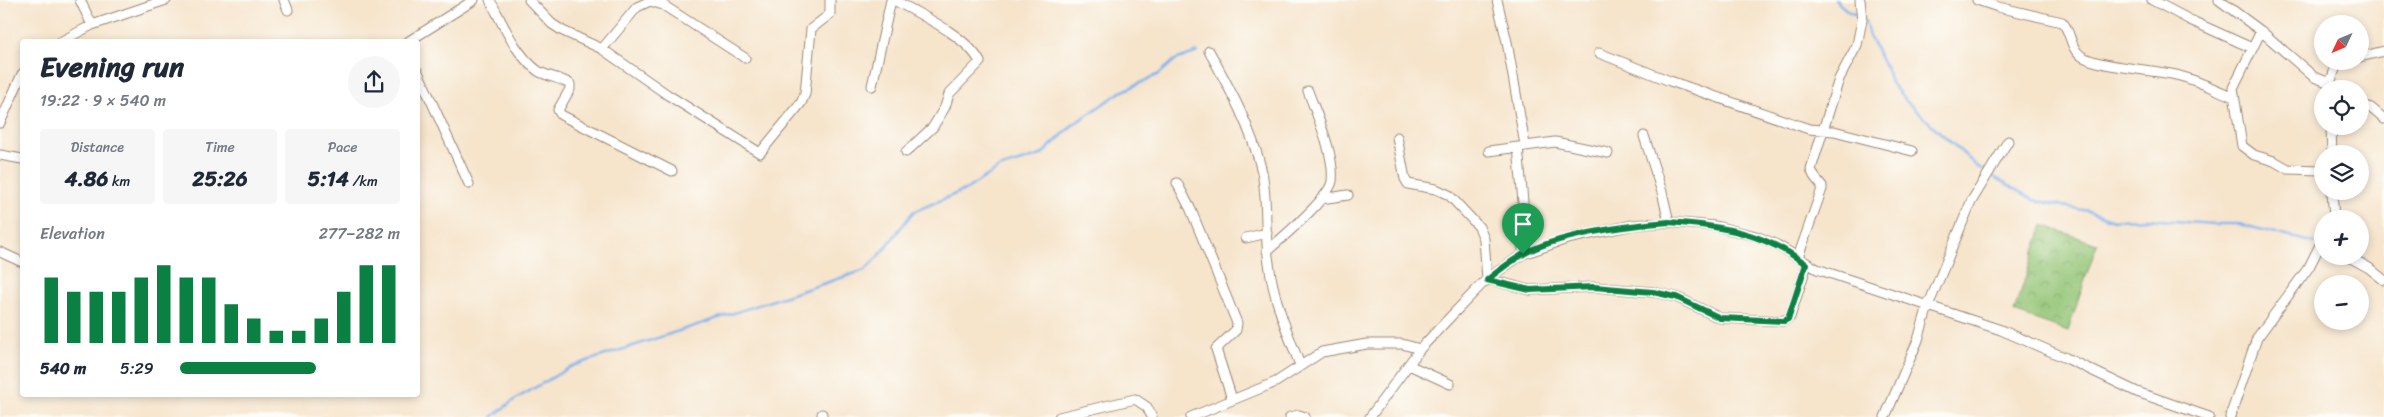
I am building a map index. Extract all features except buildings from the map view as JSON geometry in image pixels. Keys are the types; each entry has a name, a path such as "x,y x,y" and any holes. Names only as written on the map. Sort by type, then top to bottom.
{"street":[{"path":"80,0 92,24"},
{"path":"66,39 92,24 166,0"},
{"path":"284,0 288,10"},
{"path":"412,39 474,0"},
{"path":"490,0 512,40 529,63 539,72 570,84 570,89 558,110 561,114 672,171"},
{"path":"529,0 552,24 602,49 668,95 760,153 801,103 805,94 811,29 830,14 830,0"},
{"path":"602,49 637,7 650,0 664,5 745,58"},
{"path":"872,86 893,0 957,38 980,62 949,94 945,107 933,127 906,152"},
{"path":"1497,0 1507,42 1521,146 1523,254"},
{"path":"1798,258 1822,189 1811,169 1839,78 1857,45 1862,16 1860,0"},
{"path":"1977,0 1998,8 2062,22 2067,27 2076,52 2081,56 2102,63 2183,76 2234,97"},
{"path":"2152,0 2190,20 2252,48"},
{"path":"2219,0 2261,31 2318,80"},
{"path":"2261,31 2234,83 2239,142 2245,150 2274,161 2288,169 2314,170"},
{"path":"1209,51 1235,99 1254,145 1262,175 1267,251 1271,279 1290,342 1300,365"},
{"path":"2369,55 2384,51"},
{"path":"1599,53 1670,82 1809,129 1834,132 1912,151"},
{"path":"420,76 469,184"},
{"path":"0,123 20,78"},
{"path":"1267,251 1321,199 1329,188 1332,173 1325,141 1308,91"},
{"path":"2369,107 2384,119"},
{"path":"1644,136 1662,192 1669,222"},
{"path":"1397,137 1405,179 1408,184 1436,189 1449,194 1483,233 1487,280"},
{"path":"1885,417 1918,340 1928,306 1972,202 2008,141"},
{"path":"1489,151 1554,142 1608,153"},
{"path":"0,155 20,159"},
{"path":"1177,183 1237,323 1236,330 1216,349 1232,400"},
{"path":"1321,199 1348,196"},
{"path":"1370,417 1420,349 1487,280 1523,254 1567,239 1633,225 1669,222 1738,230 1777,245 1806,264 2000,330 2066,358 2136,392 2209,417"},
{"path":"1246,238 1267,233"},
{"path":"0,252 20,261"},
{"path":"2230,417 2257,338 2314,257"},
{"path":"1487,280 1530,290 1594,287 1653,292 1676,297 1720,318 1784,321 1790,317 1806,264"},
{"path":"2364,265 2384,280"},
{"path":"1191,417 1276,382 1322,352 1346,346 1402,344 1420,349"},
{"path":"1409,365 1450,384"},
{"path":"1060,417 1135,399 1147,407 1152,417"},
{"path":"1290,417 1299,415 1305,417"}],"green space":[{"path":"2043,225 2097,244 2068,331 2014,312"}],"waterway":[{"path":"1835,0 1849,12 1859,16"},
{"path":"1865,21 1869,36 1888,72 1891,83 1908,103 1979,168 2034,200 2088,211 2114,220 2147,219 2239,224 2314,243"},
{"path":"492,417 514,400 572,366 865,270 883,251 913,212 967,189 999,168 1041,155 1074,124 1119,93 1159,74 1175,60 1198,52"}],"route":[{"path":"1669,222 1738,230 1777,245 1806,264 1790,317 1787,320 1741,320 1720,318 1666,294 1594,287 1530,290 1487,280 1523,254 1567,239 1633,225 1669,222"}]}
